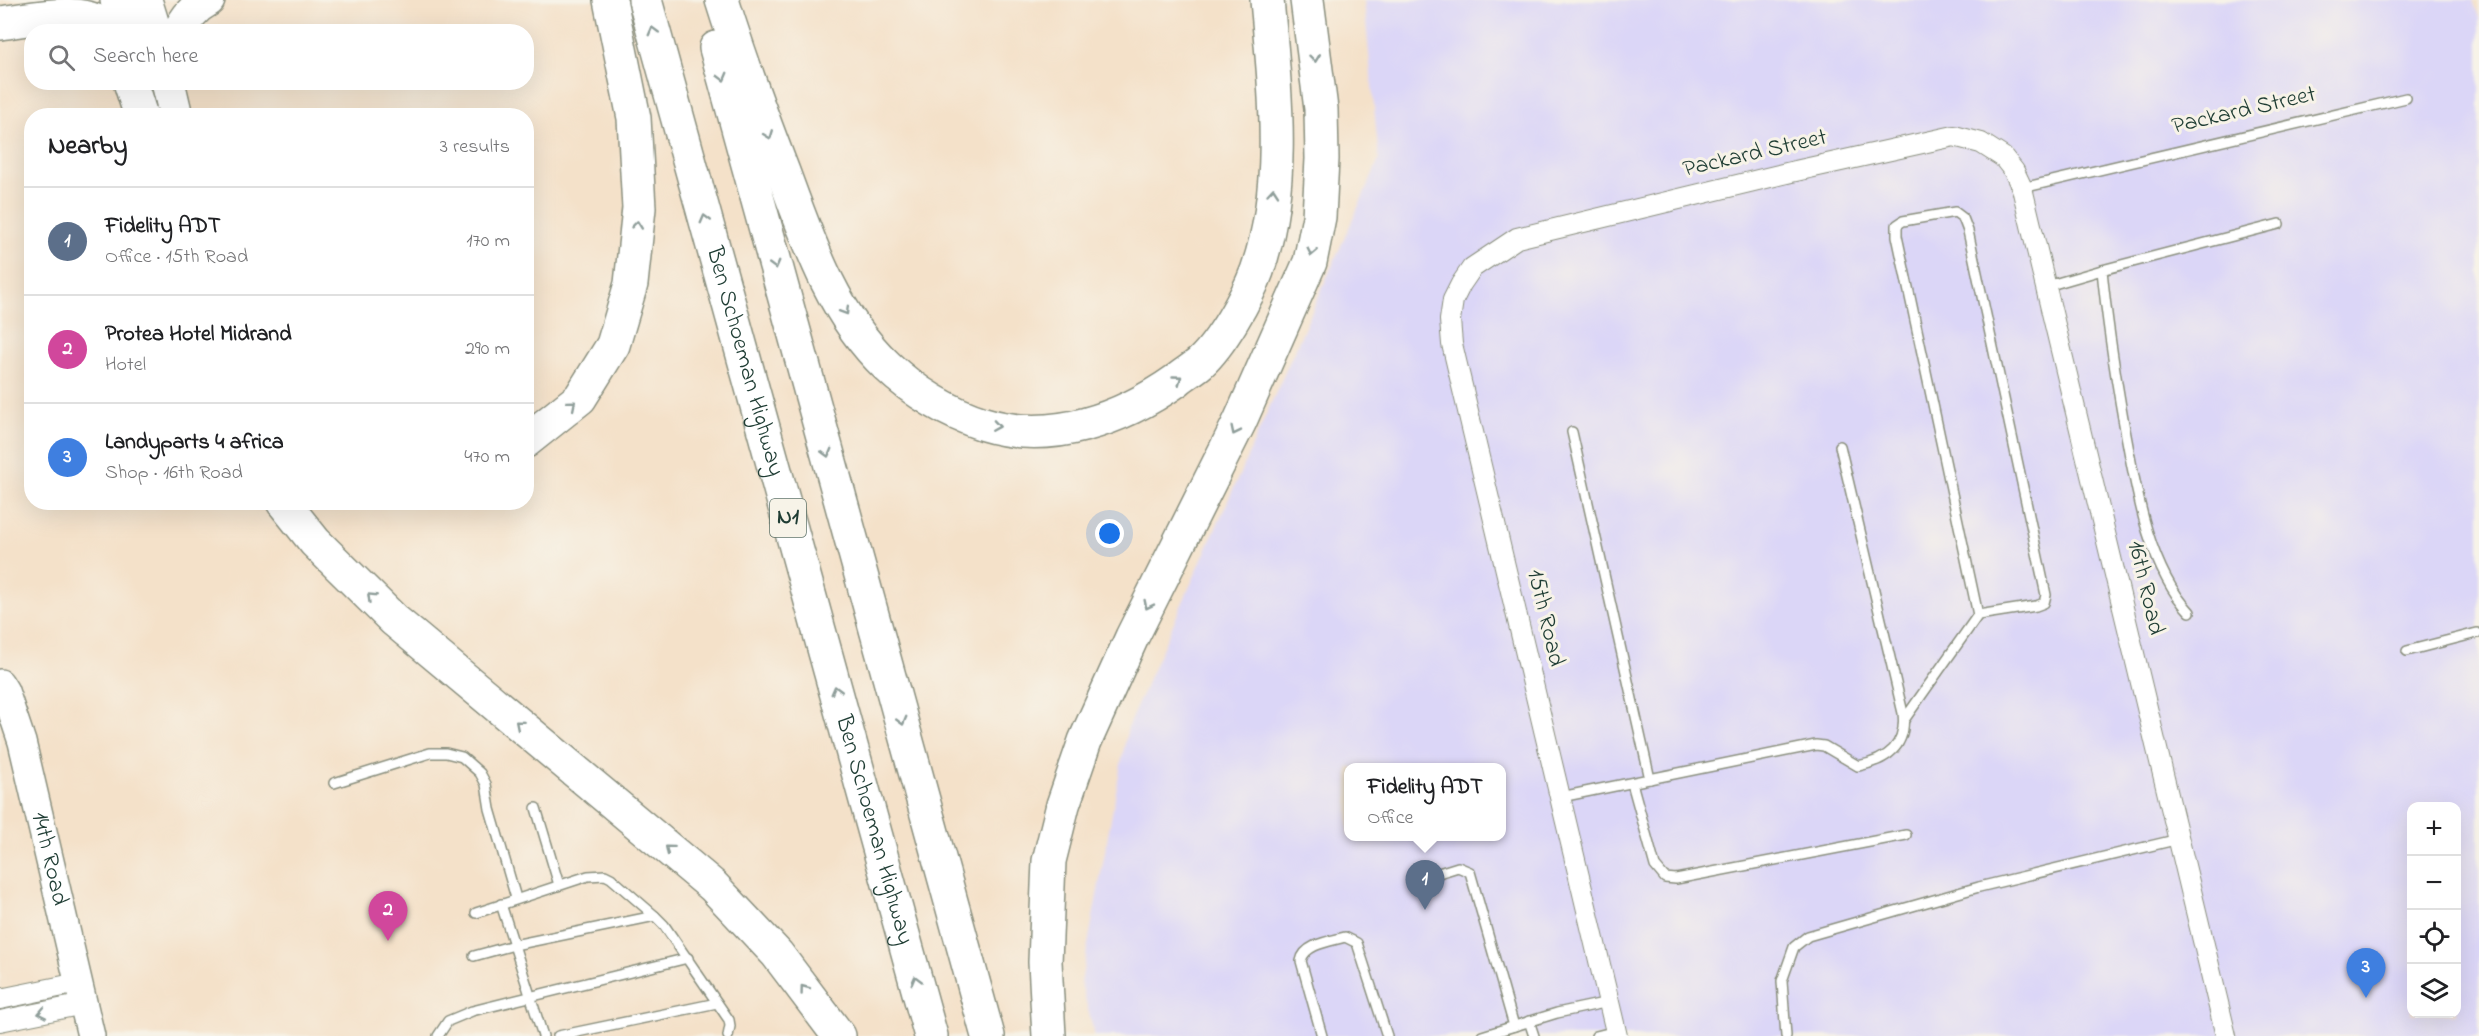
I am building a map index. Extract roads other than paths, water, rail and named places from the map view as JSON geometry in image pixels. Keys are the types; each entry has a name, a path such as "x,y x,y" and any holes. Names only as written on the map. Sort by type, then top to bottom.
{"highway":[{"path":"117,0 124,24"},
{"path":"145,0 152,24"},
{"path":"183,24 200,4 208,0"},
{"path":"534,435 580,398 613,345 631,284 639,208 634,118 610,0"},
{"name":"Ben Schoeman Highway","path":"645,0 932,1036"},
{"name":"N1","path":"702,0 988,1036"},
{"path":"722,0 744,69 808,241 831,289 862,339 887,366 913,387 950,411 986,425 1025,430 1059,430 1093,424 1131,409 1201,363 1233,320 1256,272 1272,211 1276,157 1267,0"},
{"path":"1048,1036 1045,962 1049,861 1085,741 1132,637 1240,421 1310,262 1319,217 1322,159 1321,109 1307,0"},
{"path":"0,23 80,16 94,18 102,24"},
{"path":"133,90 138,108"},
{"path":"137,90 140,108"},
{"path":"289,510 315,542 394,620 713,886 777,954 839,1036"}],"street":[{"path":"0,23 117,0"},
{"name":"Packard Street","path":"1517,238 1936,138 1954,136 1968,138 1982,143 2003,157"},
{"name":"16th Road","path":"2003,157 2014,171 2022,188 2047,286 2226,1036"},
{"name":"15th Road","path":"1517,238 1473,268 1461,284 1453,300 1450,320 1452,344 1616,1033"},
{"name":"14th Road","path":"0,682 22,742 91,1036"},
{"path":"0,999 81,994"},
{"path":"0,1021 81,994"}],"lane":[{"name":"Packard Street","path":"2022,188 2406,98"},
{"path":"1904,720 1978,615 2036,606 2044,603 2046,595 1968,231 1963,218 1955,212 1903,221 1897,225 1897,236 1978,615"},
{"path":"2047,286 2279,224"},
{"path":"2102,270 2109,341 2133,471 2159,562 2175,593 2190,612"},
{"path":"1572,432 1650,779"},
{"path":"1561,797 1816,745 1824,746 1852,763 1863,765 1882,757 1899,743 1904,736 1904,720 1840,446"},
{"path":"2407,651 2477,633"},
{"path":"334,783 430,753 446,753 462,757 480,773 486,784 490,809 516,898"},
{"path":"1632,783 1655,866 1665,878 1676,879 1906,835"},
{"path":"536,808 559,885"},
{"path":"1786,1036 1782,981 1794,947 1808,936 1979,887 2179,839"},
{"path":"1429,876 1458,867 1470,872 1514,1026"},
{"path":"476,912 588,876 605,875 655,916 688,958 730,1026 728,1036"},
{"path":"501,904 543,1036"},
{"path":"474,956 514,945 655,916"},
{"path":"1322,1036 1301,961 1302,954 1307,949 1345,937 1357,943 1387,1036"},
{"path":"438,1036 445,1024 453,1018 530,996 688,958"},
{"path":"1482,1036 1529,1021 1609,1002"},
{"path":"558,1036 717,1003"},
{"path":"1529,1021 1534,1036"},
{"path":"1596,1036 1616,1033"}],"place":[{"name":"Fidelity ADT","path":"1425,910"},
{"name":"Protea Hotel Midrand","path":"388,941"},
{"name":"Landyparts 4 africa","path":"2366,998"}]}
